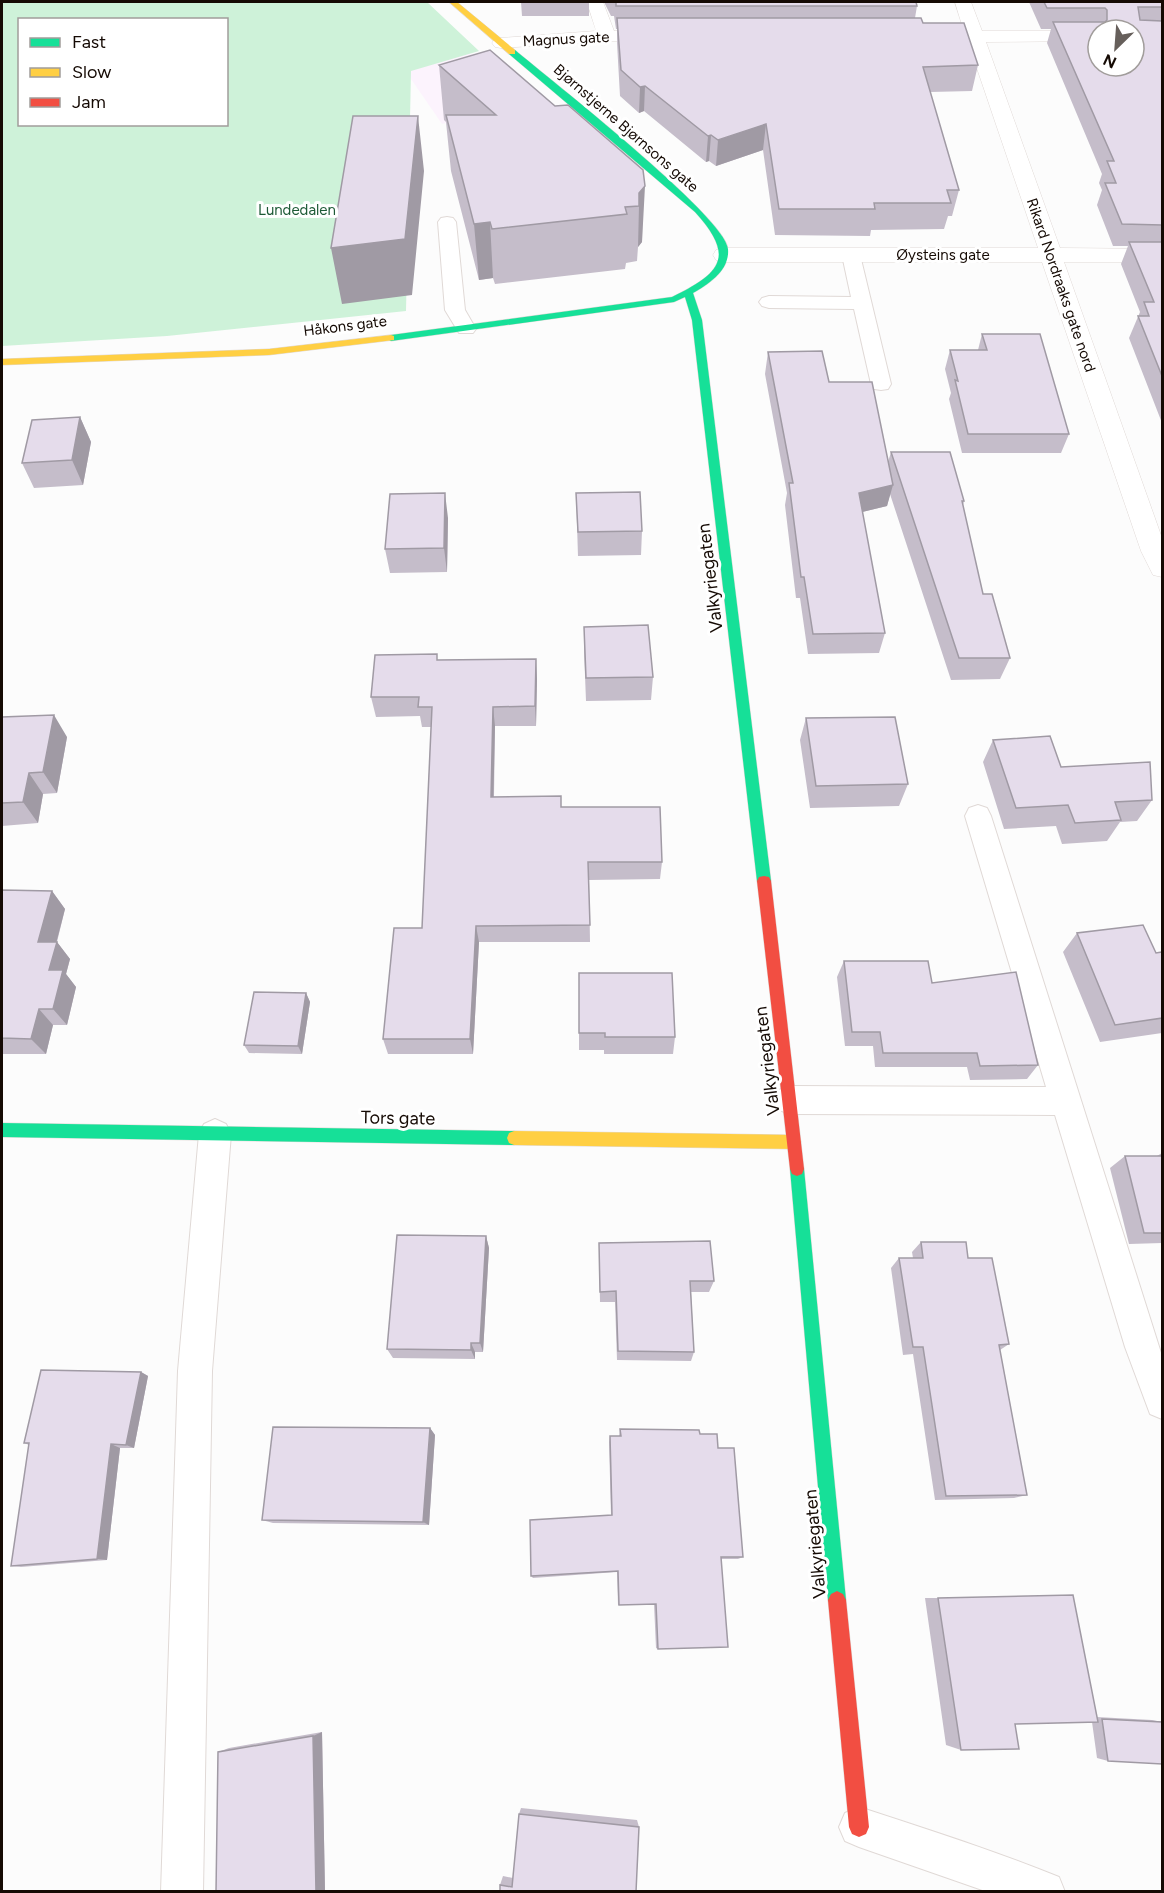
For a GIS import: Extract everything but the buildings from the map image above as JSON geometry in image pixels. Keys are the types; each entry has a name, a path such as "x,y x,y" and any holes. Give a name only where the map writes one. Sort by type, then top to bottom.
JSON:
{"street":[{"name":"Bjørnstjerne Bjørnsons gate","path":"453,2 676,191 717,234 723,243 724,255"},
{"path":"595,2 607,36"},
{"name":"Rikard Nordraaks gate nord","path":"963,2 1154,551 1162,568"},
{"name":"Magnus gate","path":"501,43 607,36 679,36"},
{"path":"941,37 1086,36"},
{"path":"688,293 717,269 724,255"},
{"name":"Øysteins gate","path":"724,255 1162,255"},
{"name":"Håkons gate","path":"2,362 269,352 466,329 652,303 688,293"},
{"name":"Valkyriegaten","path":"688,293 697,320 795,1142 860,1827"},
{"name":"Tors gate","path":"2,1131 795,1142"}],"lane":[{"path":"447,222 455,310 466,329"},
{"path":"851,255 881,384"},
{"path":"769,302 862,303"},
{"path":"978,816 1142,1347 1162,1402"},
{"path":"790,1100 1066,1101"},
{"path":"182,1892 195,1371 215,1134"},
{"path":"860,1827 962,1861 1044,1892"}],"shaded area":[{"path":"456,41 527,102 442,124 402,66"}],"green space":[{"name":"Lundedalen","path":"2,2 427,2 479,51 411,71 406,311 167,336 2,346"}],"traffic: fast":[{"path":"391,338 674,299 706,281 714,274 723,259 724,250 720,237 698,211 512,52"},
{"path":"688,293 697,320 764,881"},
{"path":"2,1130 514,1138"},
{"path":"797,1169 837,1600"}],"traffic: slow":[{"path":"453,2 512,52"},
{"path":"2,362 269,352 391,338"},
{"path":"514,1138 794,1142"}],"traffic: jam":[{"path":"764,881 797,1169"},
{"path":"837,1600 859,1827"}]}
